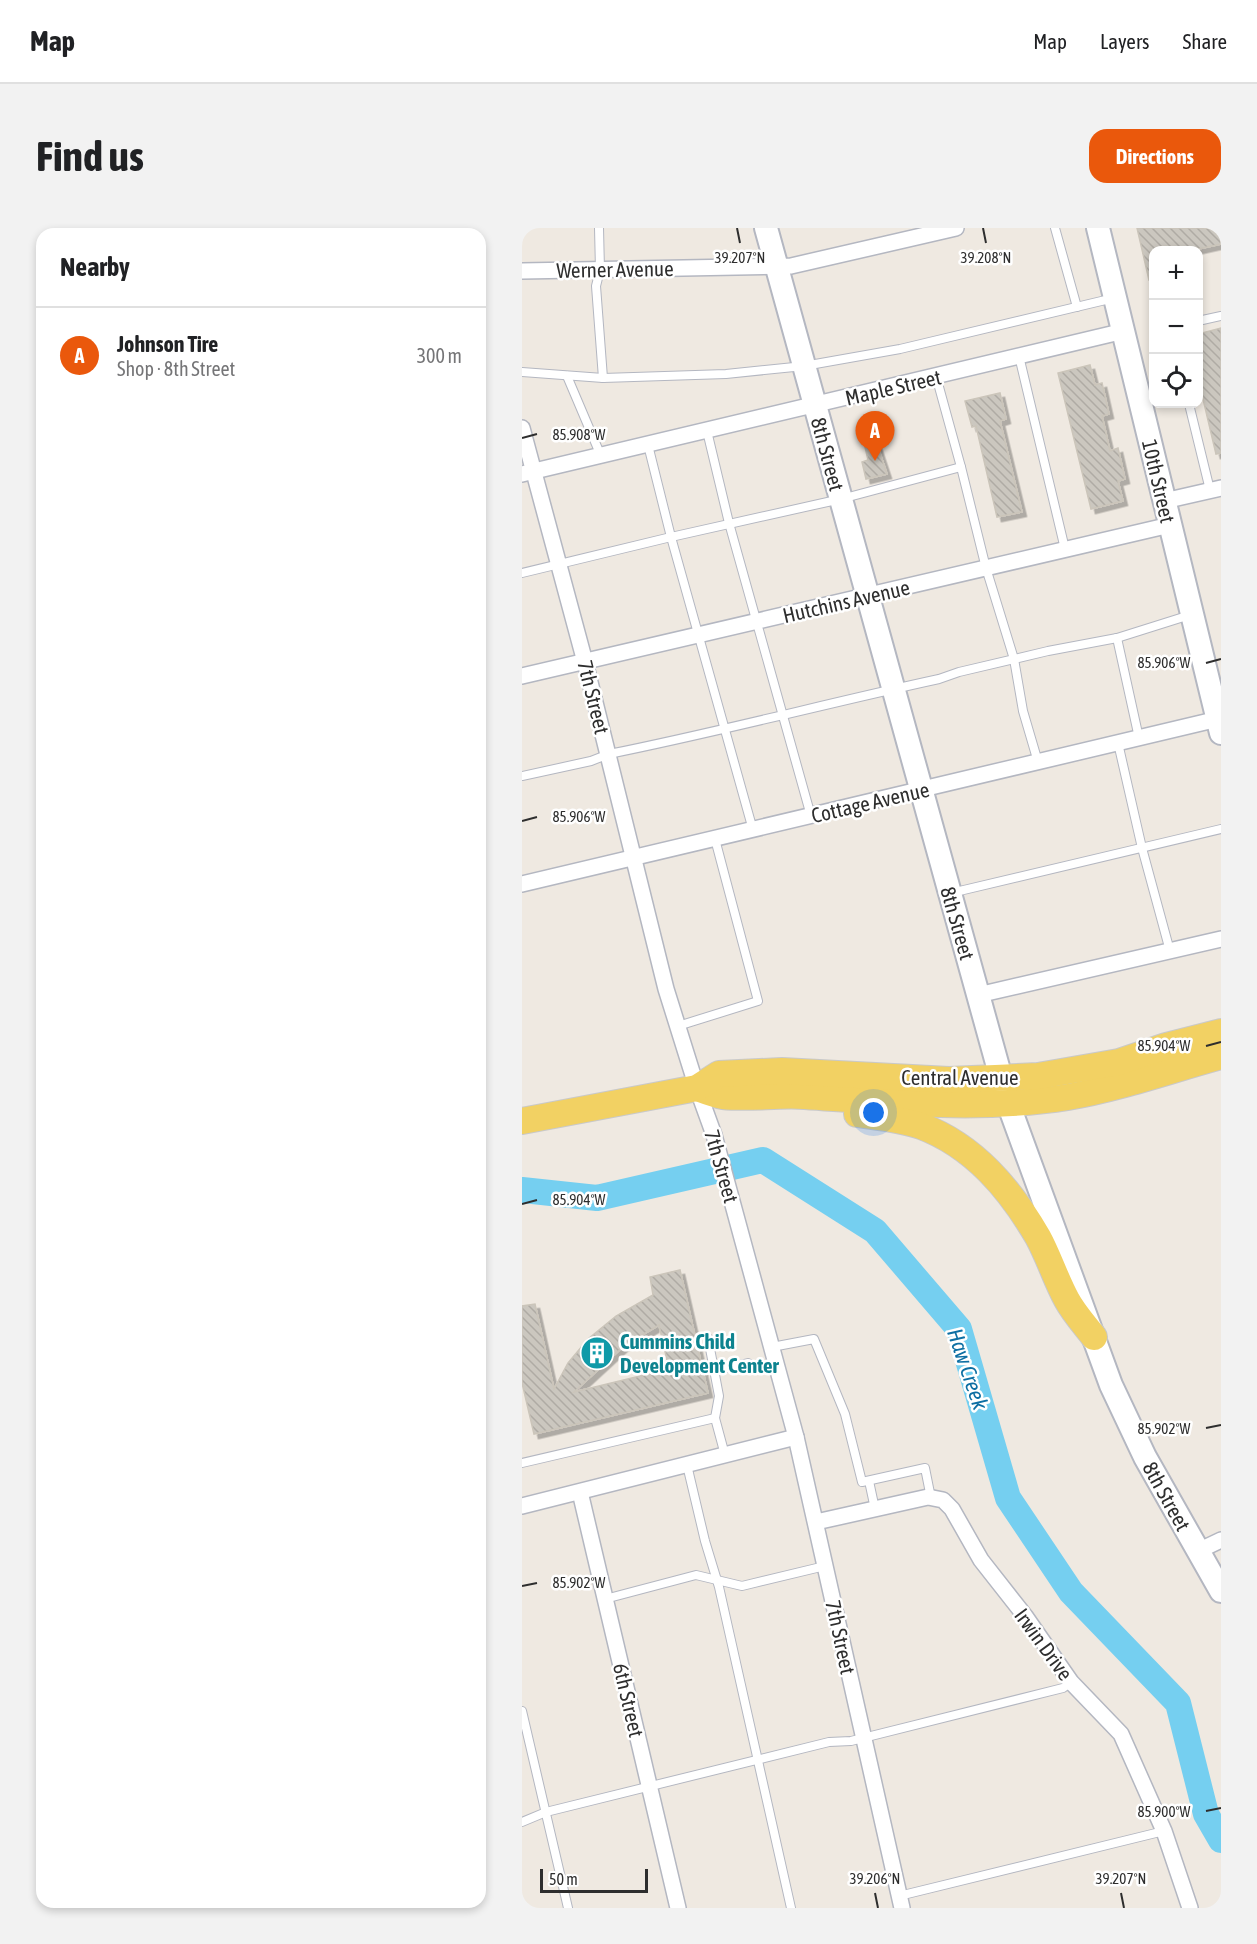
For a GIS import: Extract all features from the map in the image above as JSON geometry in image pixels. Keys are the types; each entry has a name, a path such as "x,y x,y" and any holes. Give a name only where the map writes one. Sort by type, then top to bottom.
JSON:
{"main road":[{"name":"Central Avenue","path":"522,1121 697,1088 719,1074 782,1071 950,1080 1038,1076 1090,1068 1221,1032"},
{"name":"Central Avenue","path":"697,1088 723,1096 787,1095 916,1103 1008,1103 1067,1097 1104,1090 1221,1056"},
{"path":"787,1095 812,1110 881,1117 920,1126 954,1143 988,1167 1014,1198 1039,1239 1067,1301 1094,1337"}],"street":[{"name":"8th Street","path":"766,228 1008,1103 1112,1385 1145,1457 1221,1591"},
{"name":"Werner Avenue","path":"522,271 791,266 956,228"},
{"name":"10th Street","path":"1098,228 1219,726"},
{"name":"Maple Street","path":"528,473 1124,331"},
{"name":"7th Street","path":"522,429 528,473 559,565 585,662 666,989 714,1135 796,1437 900,1905"},
{"path":"1164,501 1216,489"},
{"name":"Hutchins Avenue","path":"522,676 1170,525"},
{"name":"Cottage Avenue","path":"523,880 753,830 1139,738 1219,726"},
{"path":"978,995 1221,939"},
{"path":"522,1506 796,1437"},
{"name":"6th Street","path":"580,1492 678,1908"},
{"path":"816,1522 931,1498"},
{"name":"Irwin Drive","path":"931,1498 943,1500 952,1509 981,1560 1025,1616 1071,1682 1121,1734 1164,1831 1190,1908"},
{"path":"1198,1551 1221,1540"}],"lane":[{"path":"599,228 600,270 596,286 603,378"},
{"path":"1055,228 1077,307"},
{"path":"522,372 603,378 726,374 804,366 900,350 1116,298"},
{"path":"1203,320 1221,316"},
{"path":"1019,356 1065,549"},
{"path":"567,376 601,456"},
{"path":"936,376 986,568 1014,659 1023,711 1038,762"},
{"path":"1190,408 1216,489"},
{"path":"707,431 729,523 758,621 810,816"},
{"path":"648,445 671,537 753,830"},
{"path":"522,573 729,523 841,499 961,467"},
{"path":"522,776 591,761 609,754 726,730 783,714 1014,659 1086,643 1117,639 1192,614"},
{"path":"1117,639 1139,738"},
{"path":"1118,743 1142,848 1170,951"},
{"path":"950,894 1221,829"},
{"path":"678,1026 758,1001 715,838"},
{"path":"708,1338 719,1396 715,1418 726,1455"},
{"path":"772,1347 814,1339 844,1414 862,1482 925,1468 931,1498"},
{"path":"715,1371 748,1363"},
{"path":"522,1463 715,1418"},
{"path":"687,1465 717,1580 791,1908"},
{"path":"869,1481 874,1509"},
{"path":"605,1599 696,1575 742,1586 825,1566"},
{"path":"522,1822 546,1812 829,1742 850,1741 1063,1688 1071,1682"},
{"path":"522,1711 568,1908"},
{"path":"900,1905 1164,1831"}],"building":[{"path":"1137,228 1221,228 1221,244 1203,248 1203,246 1149,246 1149,280"},
{"path":"1221,328 1221,453 1216,454 1203,399 1203,333"},
{"path":"1090,365 1095,385 1102,383 1109,414 1102,416 1110,451 1118,448 1125,479 1118,481 1123,501 1091,509 1058,373"},
{"path":"1000,393 1006,419 1000,421 1022,512 997,517 976,426 972,427 965,401"},
{"path":"877,444 887,474 866,479 862,462 868,460 865,447"},
{"name":"Cummins Child Development Center","path":"680,1270 708,1393 534,1434 522,1383 522,1306 535,1304 554,1389 568,1363 588,1339 616,1316 653,1295 650,1277","holes":["659,1325 669,1369 574,1392 625,1345"]}],"waterway":[{"name":"Haw Creek","path":"522,1190 597,1198 763,1160 875,1231 959,1329 1008,1498 1071,1592 1178,1703 1206,1814 1221,1840"}],"place":[{"name":"Johnson Tire","path":"875,461"},
{"name":"Cummins Child Development Center","path":"597,1353"}]}
